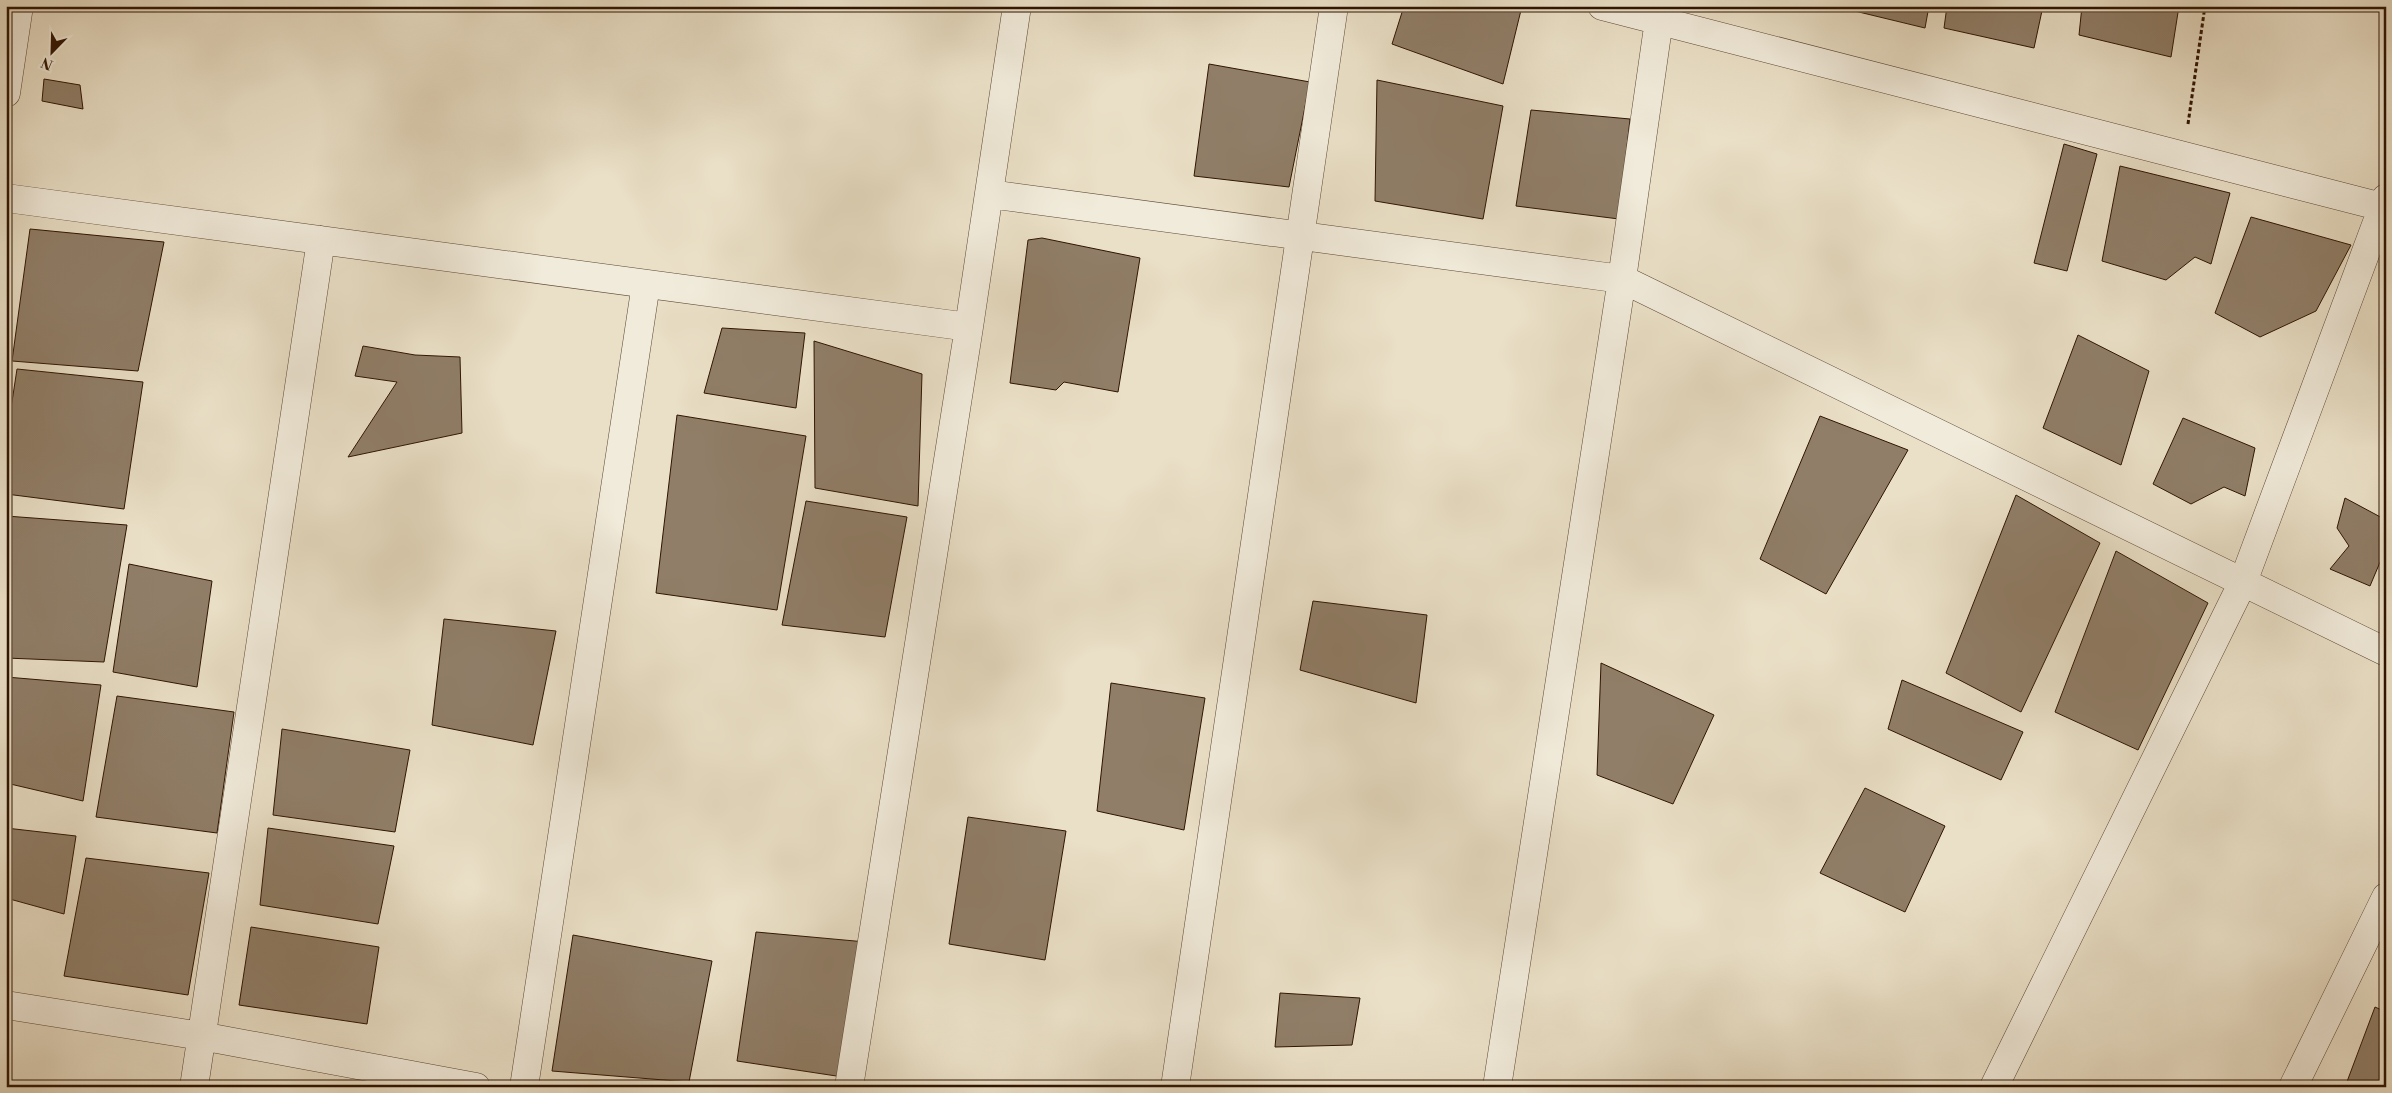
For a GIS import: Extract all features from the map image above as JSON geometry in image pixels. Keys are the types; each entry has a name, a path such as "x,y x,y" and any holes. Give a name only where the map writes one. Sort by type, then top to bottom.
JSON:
{"street":[{"path":"6,93 19,6"},
{"path":"849,1087 969,327 1017,6"},
{"path":"1175,1087 1334,6"},
{"path":"1602,6 1659,14 2184,156 2385,204 2243,582 1994,1087"},
{"path":"1497,1087 1622,279 1659,14"},
{"path":"989,194 1622,279 2386,652"},
{"path":"6,198 969,327"},
{"path":"194,1087 321,240"},
{"path":"524,1087 646,284"},
{"path":"2294,1087 2386,897"},
{"path":"6,1005 202,1036 476,1087"}],"path":[{"path":"2184,156 2205,6"}],"building":[{"path":"1404,6 1522,6 1503,84 1392,44"},
{"path":"1834,6 1929,6 1925,28"},
{"path":"1947,6 2043,6 2034,48 1944,28"},
{"path":"2082,6 2179,6 2171,57 2079,35"},
{"path":"1209,64 1310,82 1289,187 1194,176"},
{"path":"44,79 80,85 83,109 42,101"},
{"path":"1377,80 1503,106 1483,219 1375,201"},
{"path":"1531,110 1630,119 1619,219 1516,206"},
{"path":"2064,144 2097,154 2067,271 2034,263"},
{"path":"2120,166 2230,193 2211,264 2195,257 2166,280 2102,261"},
{"path":"2251,217 2351,245 2316,311 2260,337 2215,313"},
{"path":"30,229 164,242 138,371 12,361"},
{"path":"1042,238 1140,258 1118,392 1064,382 1056,390 1010,383 1028,240"},
{"path":"722,328 805,333 796,408 704,393"},
{"path":"2078,335 2149,371 2121,465 2043,428"},
{"path":"814,341 922,374 918,506 815,488"},
{"path":"363,346 415,355 460,357 462,433 348,457 397,382 355,376"},
{"path":"17,369 143,382 124,509 6,494 6,441"},
{"path":"677,415 806,436 777,610 656,593"},
{"path":"1820,416 1908,450 1826,594 1760,559"},
{"path":"2183,418 2255,448 2245,496 2224,487 2191,504 2153,484"},
{"path":"2016,495 2100,543 2021,712 1946,673"},
{"path":"2345,498 2386,520 2386,548 2370,586 2330,569 2349,546 2337,528"},
{"path":"806,501 907,517 885,637 782,625"},
{"path":"6,516 127,525 104,662 6,658"},
{"path":"2116,551 2208,603 2138,750 2055,712"},
{"path":"129,564 212,581 197,687 113,672"},
{"path":"1313,601 1427,615 1416,703 1300,670"},
{"path":"444,619 556,631 533,745 432,725"},
{"path":"1601,663 1714,715 1673,804 1597,775"},
{"path":"6,677 101,685 83,801 6,783"},
{"path":"1902,680 2023,732 2001,780 1888,729"},
{"path":"1111,683 1205,698 1184,830 1097,811"},
{"path":"117,696 234,712 217,833 96,817"},
{"path":"282,729 410,750 395,832 273,815"},
{"path":"1865,788 1945,826 1905,912 1820,873"},
{"path":"968,817 1066,831 1045,960 949,944"},
{"path":"6,828 76,836 64,914 6,898"},
{"path":"268,828 394,846 378,924 260,905"},
{"path":"86,858 209,873 188,995 64,976"},
{"path":"251,927 379,947 367,1024 239,1005"},
{"path":"756,932 866,942 843,1077 737,1061"},
{"path":"573,935 712,961 689,1082 552,1071"},
{"path":"1280,993 1360,998 1352,1045 1275,1047"},
{"path":"2375,1007 2386,1012 2386,1087 2345,1087"}]}
